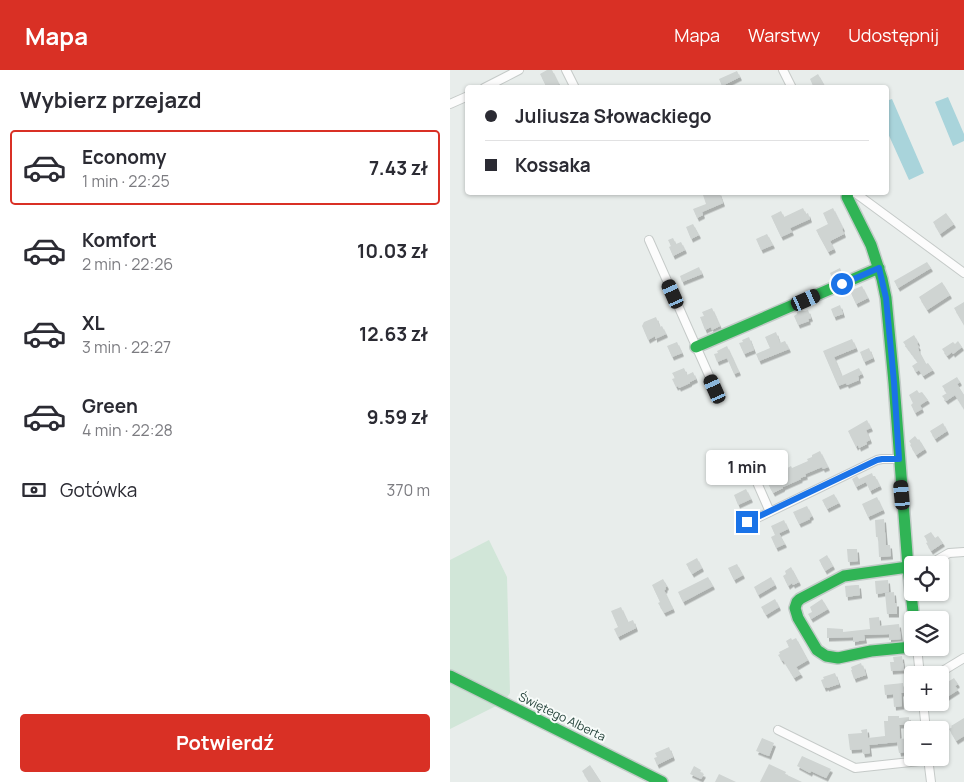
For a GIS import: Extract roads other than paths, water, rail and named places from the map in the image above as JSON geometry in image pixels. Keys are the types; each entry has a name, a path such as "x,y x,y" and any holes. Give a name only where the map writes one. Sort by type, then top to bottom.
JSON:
{"street":[{"path":"490,85 519,70"},
{"path":"566,70 573,85"},
{"path":"783,70 790,85"},
{"path":"450,104 465,97"},
{"path":"847,195 871,245 886,298 908,556"},
{"path":"858,195 964,273"},
{"path":"649,240 715,389"},
{"path":"696,347 879,268"},
{"path":"747,522 877,460 899,459"},
{"path":"748,462 770,512"},
{"path":"944,556 949,553 964,552"},
{"path":"904,572 844,576 798,600 795,610 818,650 826,656 838,658 871,651 904,648"},
{"path":"949,667 964,658"},
{"name":"Świętego Alberta","path":"450,676 662,782"},
{"path":"778,730 854,768 904,762"},
{"path":"929,766 931,782"}],"water":[{"path":"948,97 964,134 964,141 953,146 935,102"},
{"path":"892,99 924,173 909,180 889,136 889,100"}]}
